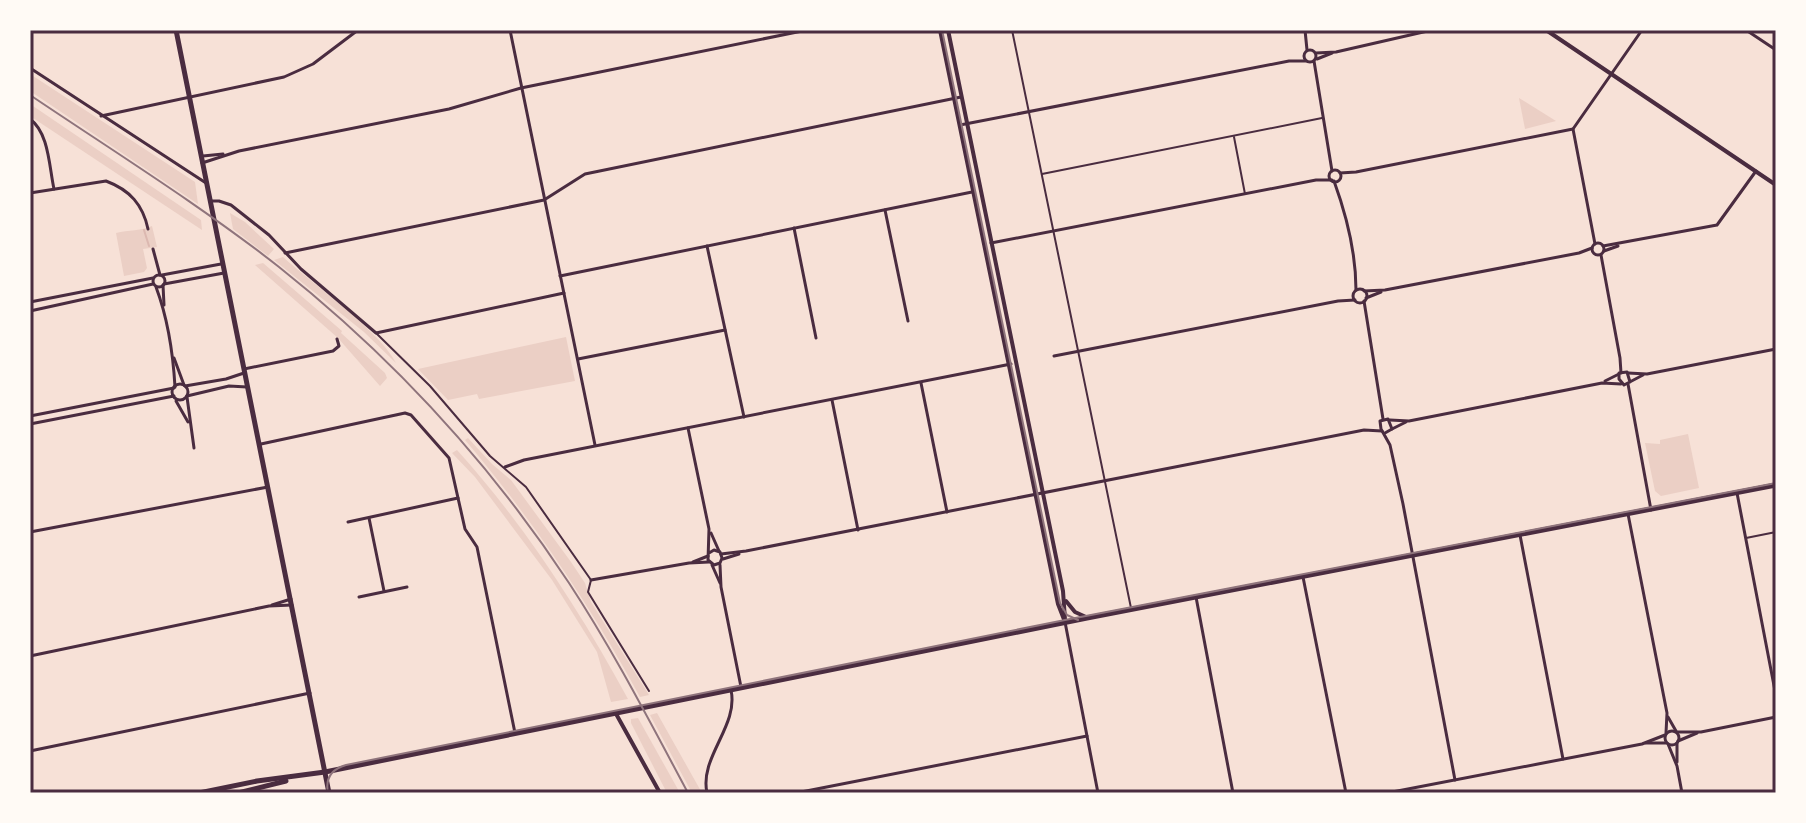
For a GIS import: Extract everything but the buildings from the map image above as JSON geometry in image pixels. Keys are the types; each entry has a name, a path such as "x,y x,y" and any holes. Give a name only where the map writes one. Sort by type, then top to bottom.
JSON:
{"main road":[{"path":"176,30 329,793"},
{"path":"199,793 325,772 1054,624 1065,619 1091,617 1776,485"},
{"path":"238,793 302,776"}],"street":[{"path":"101,116 296,73 358,30"},
{"path":"510,30 596,447"},
{"path":"201,160 449,109 521,88 807,30"},
{"path":"940,30 1059,606 1060,616 1054,624"},
{"path":"948,30 1063,591 1065,619 1098,793"},
{"path":"960,125 1289,61 1312,61 1336,52 1432,30"},
{"path":"1546,30 1776,185"},
{"path":"985,245 1573,129 1642,30"},
{"path":"1746,30 1776,50"},
{"path":"1306,32 1361,290 1359,299 1413,556 1455,780"},
{"path":"1289,61 1310,52 1336,52"},
{"path":"1310,52 1312,61"},
{"path":"30,68 206,183"},
{"path":"285,253 544,200 585,174 961,97"},
{"path":"30,119 42,133 54,189"},
{"path":"1573,129 1651,510"},
{"path":"1054,356 1359,299 1385,290 1717,225 1756,171"},
{"path":"1333,181 1337,174"},
{"path":"1333,181 1337,174"},
{"path":"30,193 101,180 112,183 141,206 148,229"},
{"path":"1316,180 1333,181"},
{"path":"1333,181 1340,197"},
{"path":"560,276 981,191"},
{"path":"210,201 231,205 269,235 285,253 376,333 564,293"},
{"path":"885,210 908,321"},
{"path":"794,228 816,338"},
{"path":"707,246 744,417"},
{"path":"153,249 173,355 175,397 190,425"},
{"path":"30,311 222,263"},
{"path":"30,302 157,279 164,284 224,273"},
{"path":"157,279 164,284"},
{"path":"164,284 164,308"},
{"path":"1361,290 1385,290"},
{"path":"1359,299 1361,290"},
{"path":"578,359 725,330"},
{"path":"30,416 226,379 244,371 333,351 339,346 337,339"},
{"path":"1602,383 1623,373 1647,374 1776,349"},
{"path":"173,355 185,386 194,448"},
{"path":"505,467 524,460 1016,363"},
{"path":"1623,373 1626,384"},
{"path":"689,563 709,554 746,551 858,530 1364,430 1387,431 1409,421 1602,383 1626,384 1647,374"},
{"path":"921,383 947,512"},
{"path":"30,424 175,397 180,400 229,386 247,387"},
{"path":"832,400 858,530"},
{"path":"93,405 95,412"},
{"path":"51,413 52,420"},
{"path":"259,444 407,413 446,453 465,529 477,547 515,733"},
{"path":"1385,420 1387,431"},
{"path":"1364,430 1385,420 1409,421"},
{"path":"688,428 709,529 710,563 721,587"},
{"path":"30,532 268,487"},
{"path":"1737,493 1776,696"},
{"path":"348,522 458,498"},
{"path":"1628,514 1667,713 1676,732 1682,793"},
{"path":"369,518 384,591"},
{"path":"709,529 720,552 721,587 741,687"},
{"path":"1520,535 1563,759"},
{"path":"591,580 689,563 721,561 746,551"},
{"path":"1303,577 1346,793"},
{"path":"359,597 407,587"},
{"path":"1063,591 1071,609 1091,617"},
{"path":"1196,597 1233,793"},
{"path":"30,656 291,602"},
{"path":"1059,606 1065,619"},
{"path":"707,793 705,782 709,764 733,705 730,689"},
{"path":"30,751 310,693"},
{"path":"615,712 660,793"},
{"path":"1667,713 1665,734 1677,766"},
{"path":"1642,744 1665,734 1701,732 1776,717"},
{"path":"1387,793 1642,744 1668,744 1701,732"},
{"path":"796,793 1087,736"}],"lane":[{"path":"1012,30 1131,609"},
{"path":"1041,174 1323,118"},
{"path":"1234,136 1245,195"},
{"path":"376,333 430,386 490,456 526,487 591,580 588,592 649,691"},
{"path":"1745,538 1776,532"}],"shaded area":[{"path":"30,74 195,182 198,204 30,91"},
{"path":"1519,98 1556,121 1525,129"},
{"path":"30,104 201,220 202,230 30,116"},
{"path":"230,213 245,222 274,249 268,256 233,229"},
{"path":"152,226 157,247 143,249 147,268 144,272 124,276 116,233"},
{"path":"283,257 376,337 396,363 364,332 274,260"},
{"path":"263,263 385,373 387,378 380,386 338,338 255,265"},
{"path":"566,337 575,381 479,399 477,394 448,400 418,369"},
{"path":"1688,434 1699,488 1661,496 1655,491 1645,443 1660,444 1660,440"},
{"path":"468,438 511,480 571,562 585,583 591,602 649,695 640,697 559,564 465,440"},
{"path":"457,450 482,478 550,569 628,699 611,702 597,652 552,580 475,477 452,453"},
{"path":"657,713 702,793 692,793 650,715"},
{"path":"638,718 680,793 667,793 631,723 631,719"}],"waterway":[{"path":"144,230 149,246"}],"tram line":[{"path":"942,30 1060,603 1067,615 1078,620"},
{"path":"328,793 331,775 346,765 1065,620 1776,483"}],"railway":[{"path":"30,95 187,200 279,267 360,337 436,413 506,496 569,583 616,660 688,793"}]}
